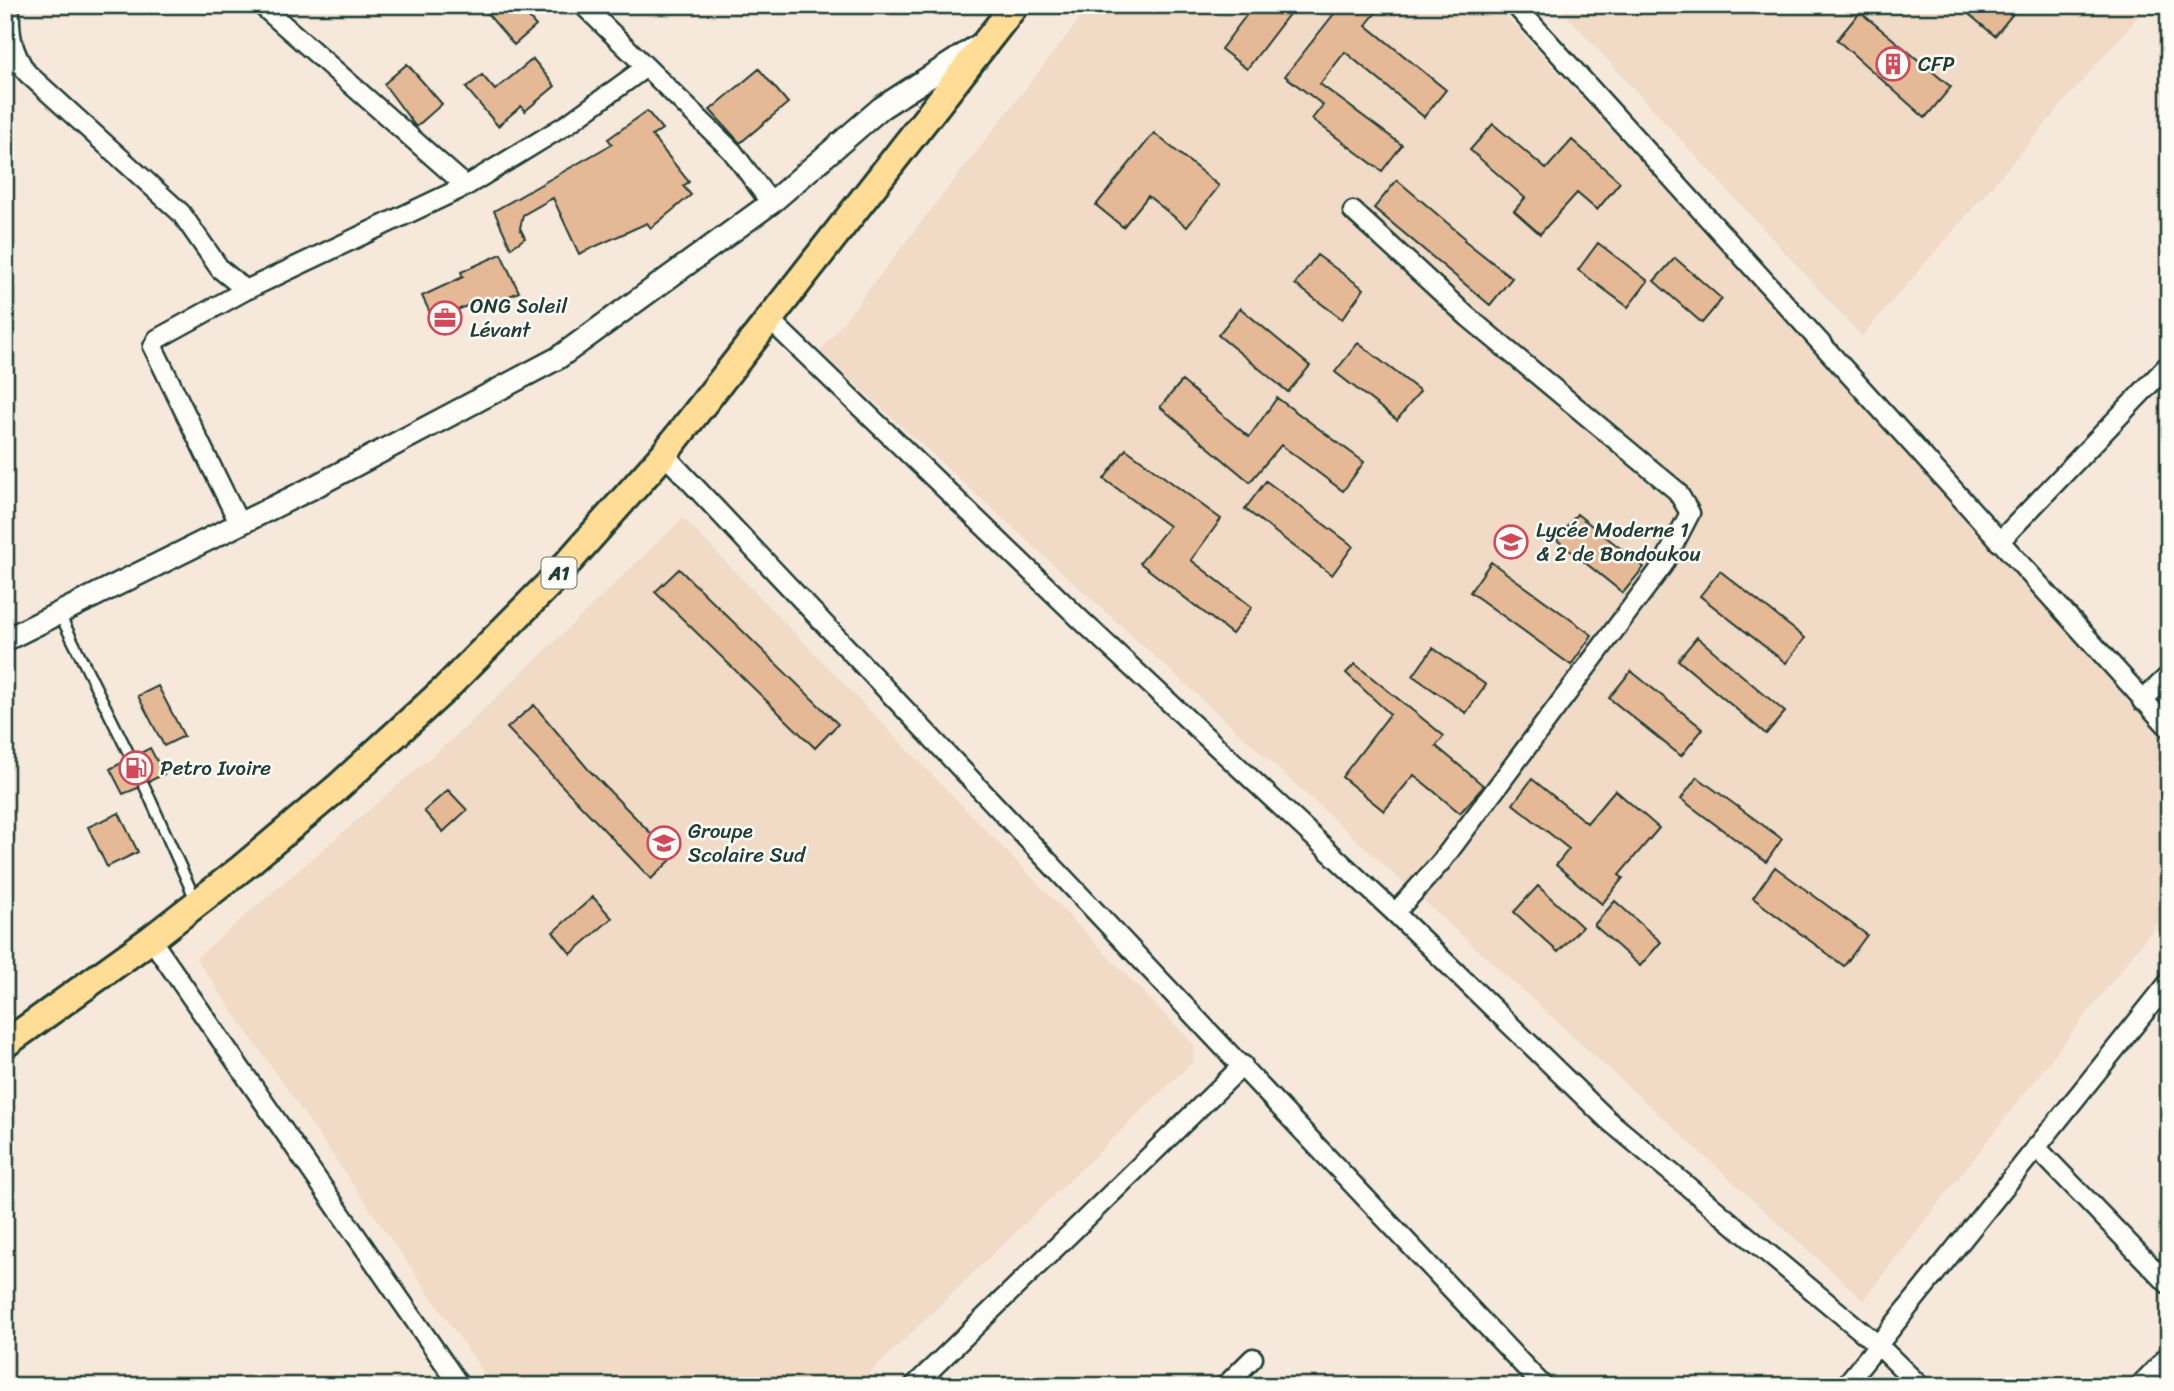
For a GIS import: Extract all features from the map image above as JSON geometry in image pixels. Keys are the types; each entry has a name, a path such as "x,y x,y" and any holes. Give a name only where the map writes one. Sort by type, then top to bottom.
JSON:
{"main road":[{"name":"A1","path":"5,1044 151,939 337,788 444,689 549,584 664,454 1015,5"}],"street":[{"path":"10,5 9,31 14,53 27,73 181,213 220,270 246,290"},
{"path":"261,5 466,186"},
{"path":"583,5 732,151 771,203"},
{"path":"1515,5 2169,728"},
{"path":"5,640 428,429 558,358 771,203 881,108 989,38"},
{"path":"239,523 153,347 157,339 246,290 466,186 569,123 646,67"},
{"path":"1353,211 1468,317 1677,491 1690,513 1663,565 1441,862 1395,913"},
{"path":"770,320 1081,620 1395,913 1608,1120 1878,1345 1920,1386"},
{"path":"1999,542 2169,364"},
{"path":"664,454 1243,1065 1542,1386"},
{"path":"2142,701 2169,675"},
{"path":"151,939 460,1386"},
{"path":"1845,1386 2168,985"},
{"path":"914,1386 1243,1065"},
{"path":"2036,1147 2169,1285"},
{"path":"2139,1386 2169,1355"},
{"path":"1225,1386 1253,1358"}],"lane":[{"path":"59,613 131,758"},
{"path":"144,785 197,902"}],"shaded area":[{"name":"Lycée Moderne 1 & 2 de Bondoukou","path":"1091,5 1496,5 2169,733 2169,908 1863,1300 820,352"},
{"path":"1557,5 2148,5 1862,336"},
{"name":"Groupe Scolaire Sud","path":"683,518 1194,1045 1193,1061 856,1386 493,1386 196,958 465,728"}],"building":[{"path":"480,5 518,5 536,26 514,45"},
{"path":"1254,5 1296,5 1247,69 1221,49"},
{"path":"1341,5 1382,5 1366,25 1446,90 1424,117 1345,52 1320,84 1402,145 1382,171 1312,119 1323,105 1285,76"},
{"path":"1958,5 2020,5 1995,36"},
{"name":"CFP","path":"1860,12 1951,87 1925,118 1837,40"},
{"path":"533,59 555,86 525,111 521,106 498,126 466,88 482,75 495,90"},
{"path":"407,64 442,104 416,127 384,84"},
{"path":"759,69 788,103 740,143 710,110"},
{"path":"647,111 662,129 652,136 689,182 683,186 691,195 651,228 647,223 579,254 553,198 523,215 520,228 525,238 511,248 494,211 612,144 608,139"},
{"path":"1493,124 1546,169 1572,140 1620,182 1597,210 1577,193 1540,234 1514,211 1525,198 1470,150"},
{"path":"1154,133 1219,186 1187,227 1148,196 1123,227 1096,205"},
{"path":"1397,180 1465,238 1464,240 1512,278 1490,305 1374,208"},
{"path":"1598,243 1648,281 1628,307 1578,270"},
{"path":"501,254 519,292 491,304 489,301 477,307 475,302 434,321 422,296 463,277 461,272"},
{"path":"1317,255 1364,289 1342,319 1295,284"},
{"path":"1675,258 1722,299 1702,323 1654,281"},
{"path":"1240,308 1310,366 1288,392 1218,335"},
{"path":"1358,343 1420,391 1397,420 1335,372"},
{"path":"1182,381 1249,437 1277,398 1364,462 1343,491 1281,445 1250,482 1160,407"},
{"path":"1126,449 1221,519 1191,560 1252,607 1232,634 1140,563 1169,526 1104,479"},
{"path":"1266,481 1353,546 1332,575 1245,509"},
{"path":"1577,514 1644,567 1623,593 1557,540"},
{"path":"1491,562 1592,635 1571,665 1470,592"},
{"path":"679,569 838,724 815,748 655,592"},
{"path":"1720,571 1805,638 1786,663 1700,596"},
{"path":"1697,637 1785,712 1766,734 1678,660"},
{"path":"1433,648 1486,685 1466,713 1413,676"},
{"path":"1355,664 1444,736 1436,746 1484,786 1460,813 1414,775 1384,811 1342,777 1390,714 1346,673"},
{"path":"1631,671 1703,729 1681,756 1609,698"},
{"path":"158,686 184,736 164,746 138,696"},
{"path":"534,705 588,769 674,857 651,879 507,728"},
{"path":"150,748 164,774 150,781 141,779 138,788 123,794 110,769 125,761 135,764 137,755"},
{"path":"1697,777 1782,839 1766,862 1681,799"},
{"path":"1532,779 1587,823 1615,790 1659,828 1619,875 1623,878 1602,904 1556,865 1569,849 1513,804"},
{"path":"448,790 467,810 443,832 424,811"},
{"path":"119,813 138,852 107,867 88,827"},
{"path":"1775,867 1867,935 1844,966 1753,898"},
{"path":"1538,886 1582,927 1558,952 1514,912"},
{"path":"593,897 612,918 571,954 553,932"},
{"path":"1615,901 1661,942 1640,966 1594,925"}],"place":[{"name":"CFP","path":"1893,64"},
{"name":"ONG Soleil Lévant","path":"445,318"},
{"name":"Lycée Moderne 1 & 2 de Bondoukou","path":"1511,542"},
{"name":"Petro Ivoire","path":"136,768"},
{"name":"Groupe Scolaire Sud","path":"664,843"}]}
